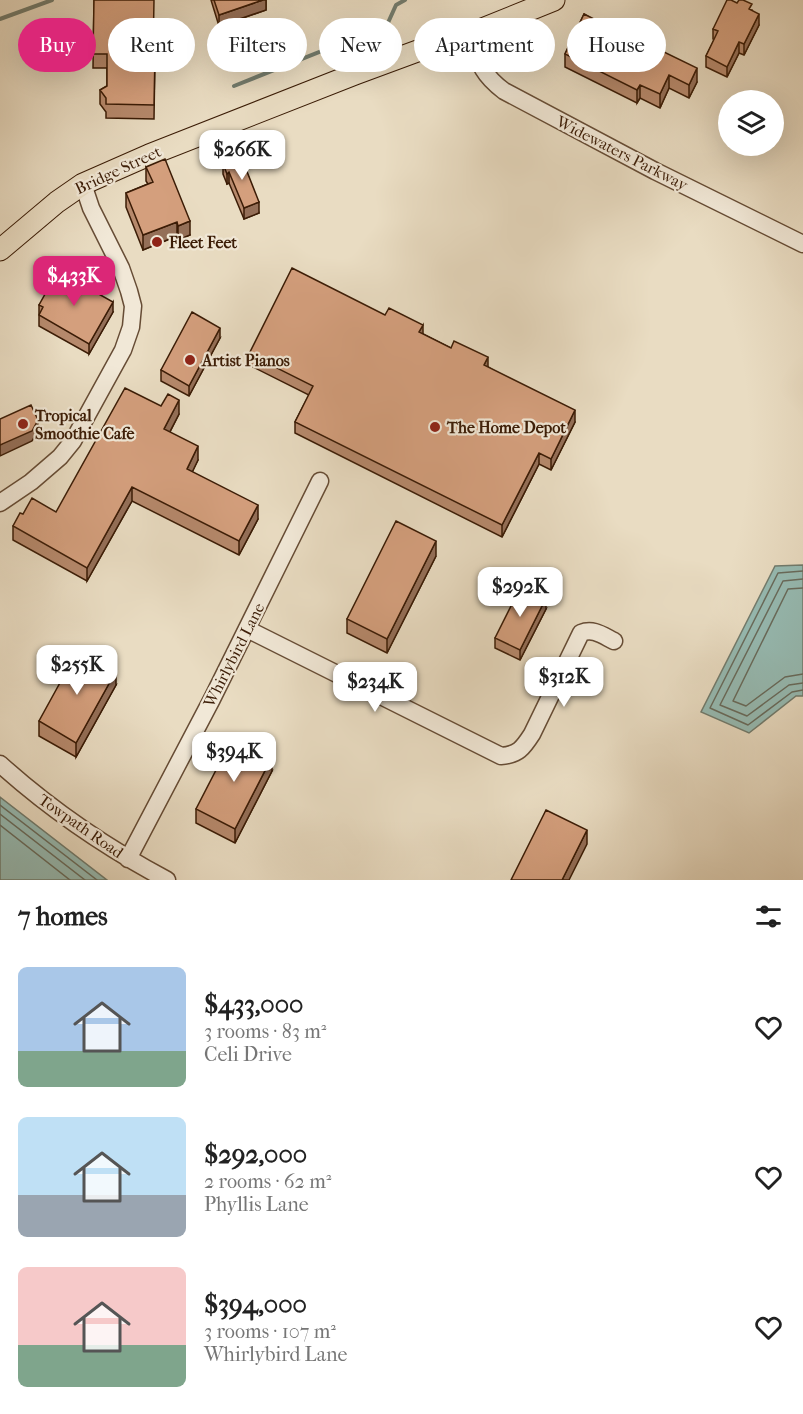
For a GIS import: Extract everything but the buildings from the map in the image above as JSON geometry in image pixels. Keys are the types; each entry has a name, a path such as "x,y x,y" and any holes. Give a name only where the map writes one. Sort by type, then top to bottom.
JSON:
{"main road":[{"name":"Bridge Street","path":"510,18 554,0"},
{"name":"Bridge Street","path":"0,250 82,184 166,148 414,52"}],"street":[{"name":"Widewaters Parkway","path":"484,72 504,91 654,171 803,244"},
{"path":"0,503 31,482 60,457 73,441 123,351 131,327 133,306 129,291 121,268 91,208 82,184"},
{"name":"Whirlybird Lane","path":"128,859 320,482"},
{"path":"247,629 501,756 512,756 523,748 581,633 593,630 614,641"},
{"name":"Towpath Road","path":"0,764 29,790 128,859 167,880"}],"water":[{"path":"803,565 803,696 796,696 749,733 701,712 775,566"},
{"path":"0,797 107,880 0,880"}],"waterway":[{"path":"0,19 52,0"},
{"path":"234,86 387,25 396,5 405,0"}],"place":[{"name":"Fleet Feet","path":"157,242"},
{"name":"Artist Pianos","path":"190,360"},
{"name":"Tropical Smoothie Cafe","path":"23,424"},
{"name":"The Home Depot","path":"435,427"}]}
